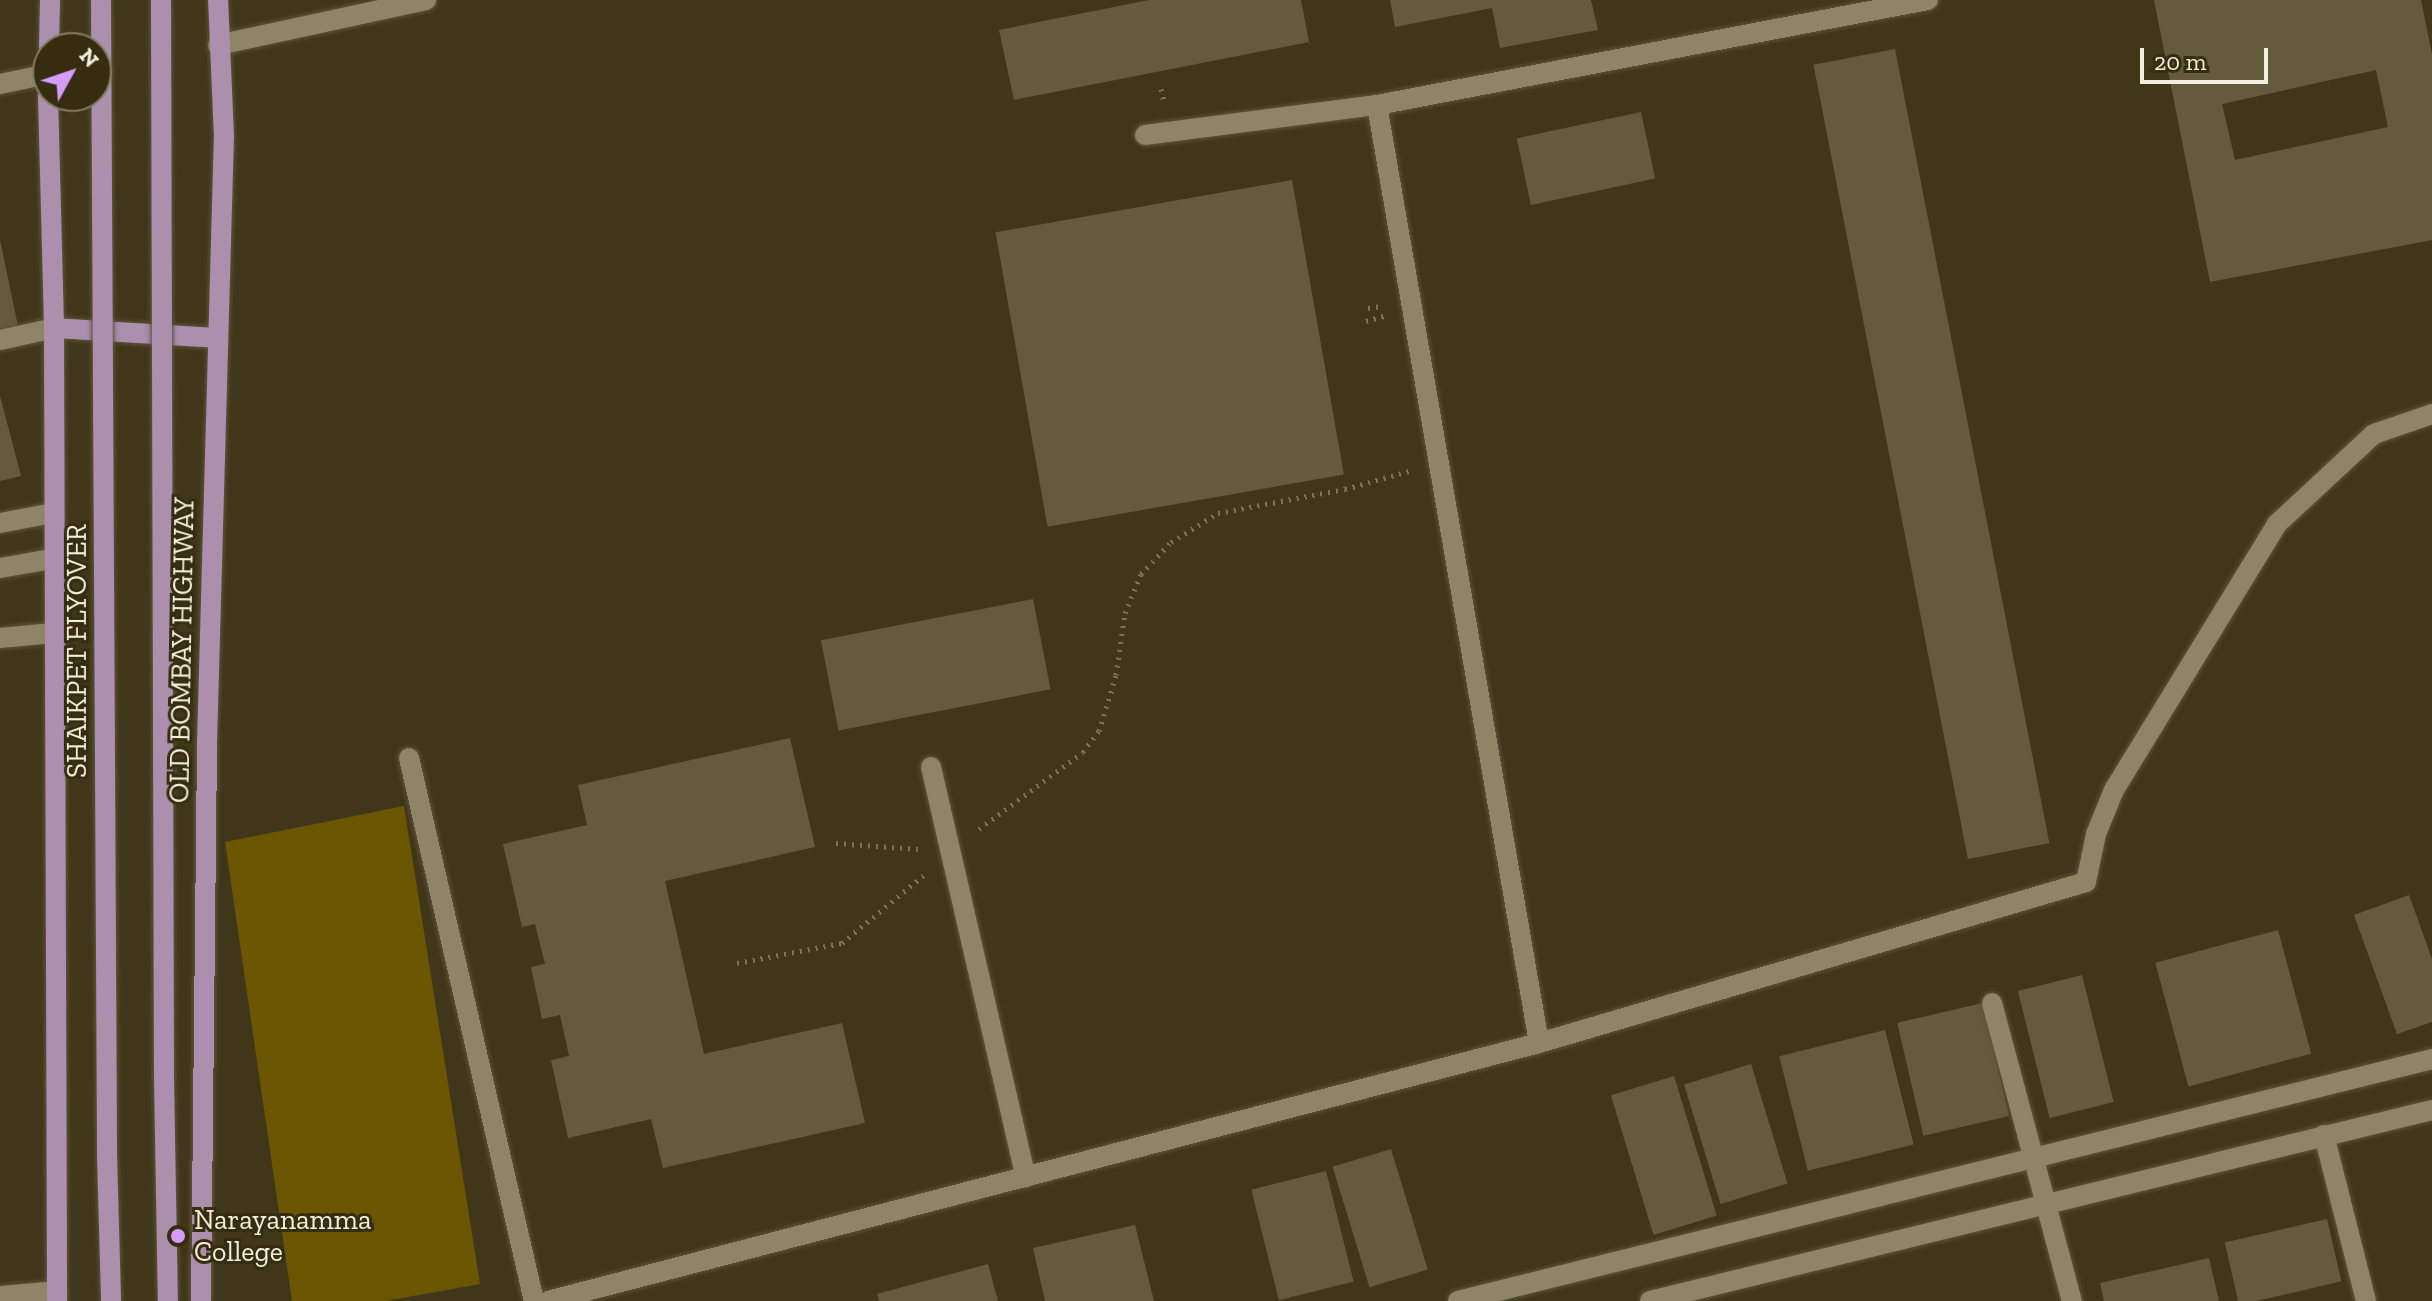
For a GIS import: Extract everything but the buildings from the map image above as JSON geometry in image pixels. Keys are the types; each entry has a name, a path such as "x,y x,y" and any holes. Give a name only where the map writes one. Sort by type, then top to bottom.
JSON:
{"main road":[{"path":"49,32 50,0"},
{"name":"SHAIKPET FLYOVER","path":"101,0 107,1155 111,1301"},
{"path":"161,0 164,1078 168,1301"},
{"name":"OLD BOMBAY HIGHWAY","path":"201,1301 207,743 224,136 218,0"},
{"path":"48,112 54,328 52,559 57,1296"},
{"path":"54,328 218,338"}],"street":[{"path":"218,45 426,0"},
{"path":"1145,135 1377,105 1928,0"},
{"path":"0,84 32,77"},
{"path":"1377,105 1539,1043"},
{"path":"0,340 54,328"},
{"path":"548,1301 1539,1043 2086,882 2096,834 2114,790 2277,524 2374,434 2432,414"},
{"path":"0,523 53,513"},
{"path":"0,568 52,559"},
{"path":"0,638 53,633"},
{"path":"409,758 534,1301"},
{"path":"931,767 1026,1177"},
{"path":"1992,1003 2072,1301"},
{"path":"1458,1301 2432,1059"},
{"path":"1650,1301 2432,1110"},
{"path":"2324,1135 2366,1301"},
{"path":"0,1296 57,1296"}],"path":[{"path":"1366,321 1385,316 1388,331"},
{"path":"737,963 842,943 951,852 1083,752 1099,731 1116,675 1125,613 1141,574 1171,542 1218,513 1345,489 1418,469"},
{"path":"836,843 951,852"}],"shaded area":[{"path":"404,806 480,1284 386,1301 292,1301 225,842"}],"place":[{"name":"Narayanamma College","path":"178,1236"}]}
